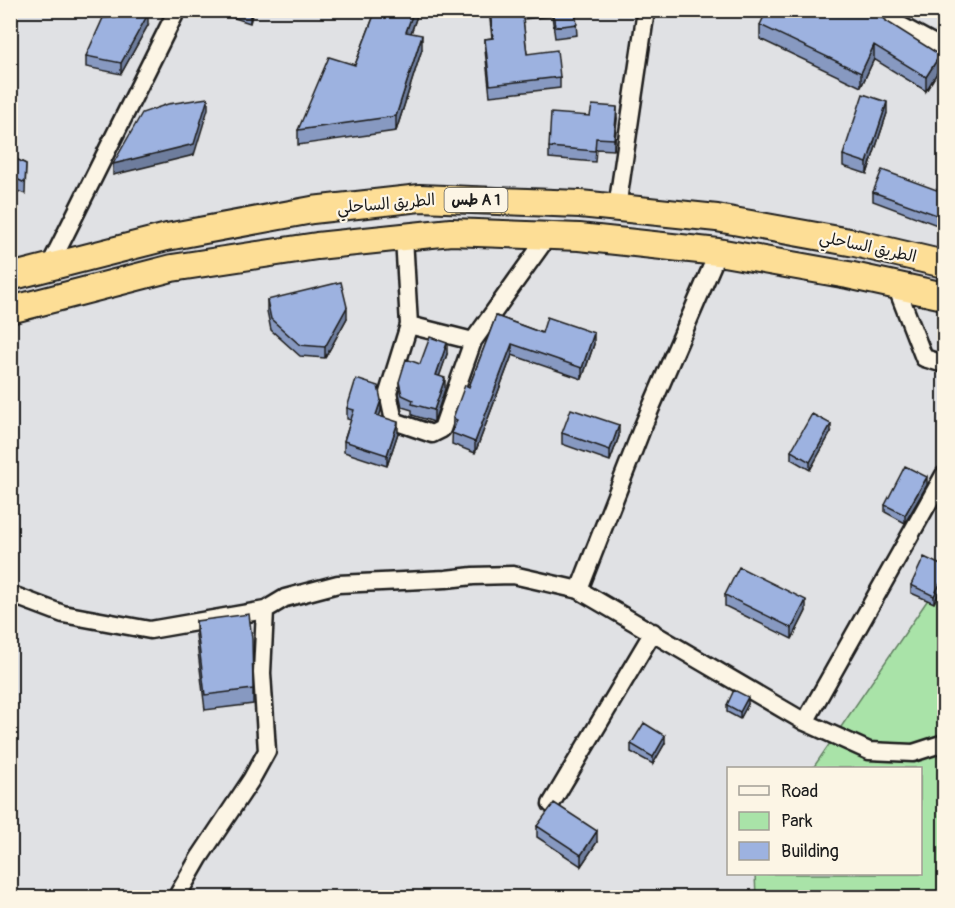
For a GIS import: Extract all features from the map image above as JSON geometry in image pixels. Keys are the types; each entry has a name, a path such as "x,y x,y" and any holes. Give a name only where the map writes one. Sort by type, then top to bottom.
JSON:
{"highway":[{"name":"الطريق الساحلي","path":"10,277 189,233 312,210 420,198 580,204 717,218 855,243 945,264"},
{"name":"الطريق الساحلي","path":"10,310 172,268 317,246 451,232 579,237 718,252 945,296"}],"street":[{"path":"49,267 177,10"},
{"path":"617,208 646,10"},
{"path":"872,10 945,49"},
{"path":"404,237 409,325 388,393 394,421 432,434 442,429 473,341 548,236"},
{"path":"579,590 643,426 718,252"},
{"path":"896,286 924,358 945,364"},
{"path":"409,325 473,341"},
{"path":"805,722 945,475"},
{"path":"10,594 63,614 150,630 265,610 285,598 338,584 513,575 579,590 805,722 869,751 913,753 945,743"},
{"path":"176,897 199,858 252,780 267,752 262,673 265,610"},
{"path":"551,804 653,632"}],"green space":[{"path":"944,576 944,897 756,897 755,875 922,875 922,767 814,767"}],"building":[{"path":"234,10 251,10 250,15"},
{"path":"376,10 414,10 406,32 422,35 396,116 298,130 329,57 355,65"},
{"path":"490,10 522,10 527,54 557,50 560,77 490,85 485,39 493,38"},
{"path":"553,10 575,10 577,24 555,27"},
{"path":"767,10 867,10 940,55 926,77 874,45 861,73 760,25"},
{"path":"148,14 121,63 86,56 103,18"},
{"path":"863,94 887,102 867,163 843,155"},
{"path":"208,98 194,144 113,164 142,113 168,104"},
{"path":"592,105 617,107 614,139 596,138 595,151 549,147 551,113 590,116"},
{"path":"10,156 26,164 25,183 10,176"},
{"path":"882,170 945,193 945,218 873,192"},
{"path":"341,282 347,307 325,347 300,345 271,319 267,300"},
{"path":"496,316 542,333 547,317 594,333 582,368 512,344 475,442 452,433 457,420 453,418 465,385 469,387"},
{"path":"430,337 447,343 436,375 445,378 434,410 412,404 413,400 402,395 399,382 406,359 420,364"},
{"path":"356,379 378,386 381,400 376,415 398,422 387,455 344,441 354,410 347,408"},
{"path":"571,409 619,425 610,450 562,433"},
{"path":"812,414 831,424 810,462 791,451"},
{"path":"905,466 927,477 905,515 885,505"},
{"path":"924,557 945,567 945,573 934,596 911,585"},
{"path":"739,567 806,600 792,628 725,595"},
{"path":"249,614 253,689 205,695 196,621"},
{"path":"734,690 748,697 740,712 727,705"},
{"path":"644,723 665,736 653,757 631,744"},
{"path":"554,803 597,831 581,855 537,826"}]}
